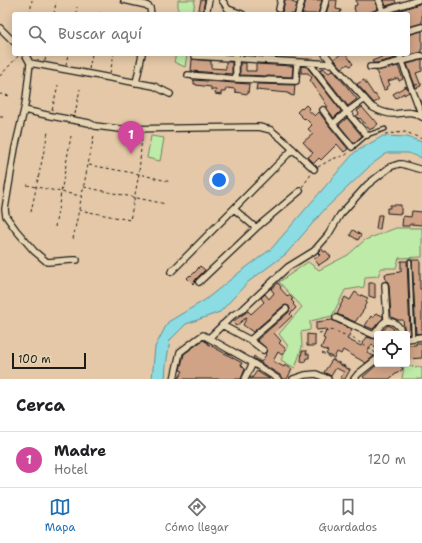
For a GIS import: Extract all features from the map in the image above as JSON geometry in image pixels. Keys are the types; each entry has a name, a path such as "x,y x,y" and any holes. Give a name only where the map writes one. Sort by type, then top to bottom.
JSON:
{"street":[{"path":"124,0 146,5 150,8 151,12"},
{"path":"206,12 209,0"},
{"path":"222,0 228,9 236,12"},
{"path":"279,9 281,0"},
{"path":"299,12 302,0"},
{"path":"323,12 326,0"},
{"path":"379,0 384,12"},
{"path":"387,12 418,0"},
{"path":"410,30 422,27"},
{"path":"0,28 12,40"},
{"path":"26,56 30,63 24,110 2,208 16,230 34,251 47,262 77,260"},
{"path":"136,83 142,56"},
{"path":"195,56 236,56 333,64"},
{"path":"236,56 236,79"},
{"path":"327,56 372,107 380,112 392,114 405,112 416,113 422,117"},
{"path":"400,56 422,117"},
{"path":"370,67 391,65 422,56"},
{"path":"188,75 236,79 296,81 298,62"},
{"path":"309,62 347,112 367,135"},
{"path":"30,63 154,86 170,94"},
{"path":"333,124 365,99"},
{"path":"24,110 89,123 95,126 114,128 259,127 271,130 314,169"},
{"path":"323,110 352,149"},
{"path":"171,272 293,150"},
{"path":"209,338 222,325 242,310 288,266 314,251 328,235 340,215 367,185 390,167 395,165 402,164 422,170"},
{"path":"199,282 256,228 300,191"},
{"path":"234,208 256,228"},
{"path":"385,285 387,320"},
{"path":"250,340 286,309"},
{"path":"336,318 374,335 387,320"},
{"path":"387,320 394,323 400,328 400,331"},
{"path":"222,325 250,340 263,350"},
{"path":"174,379 180,352 203,335 254,362 278,379"},
{"path":"410,338 422,337"},
{"path":"356,376 374,361"},
{"path":"245,379 254,362"},
{"path":"293,379 316,374 328,379"}],"lane":[{"path":"352,149 367,135 385,129"},
{"path":"410,261 410,331"}],"path":[{"path":"30,12 32,0"},
{"path":"54,12 56,2"},
{"path":"76,12 77,7"},
{"path":"0,76 18,56"},
{"path":"44,65 46,56"},
{"path":"66,69 68,56"},
{"path":"88,74 92,56"},
{"path":"109,78 114,56"},
{"path":"51,116 58,85"},
{"path":"74,120 80,90"},
{"path":"0,94 10,96"},
{"path":"0,117 4,118"},
{"path":"79,210 130,220 139,174 142,129"},
{"path":"31,212 48,132"},
{"path":"381,134 406,132 422,139"},
{"path":"73,239 94,134"},
{"path":"55,227 71,136"},
{"path":"300,191 314,169 332,159 346,155 352,149"},
{"path":"88,165 139,174 171,182"},
{"path":"27,185 82,196"},
{"path":"84,187 166,204"},
{"path":"319,334 333,330 354,339 374,352"},
{"path":"322,353 356,376"}],"green space":[{"path":"178,0 195,0 193,12 178,12"},
{"path":"176,56 187,56 185,67 174,62"},
{"path":"151,136 164,138 160,161 147,158"},
{"path":"396,228 422,228 422,257 399,258 396,268 381,268 378,276 365,277 364,287 345,290 332,316 310,321 310,330 301,332 302,347 295,368 281,360 288,346 279,334 302,307 279,282 308,262 319,270 348,255 365,240"},
{"path":"404,367 422,367 422,379 402,379"}],"water":[{"path":"383,136 407,137 422,142 422,158 408,153 387,153 371,165 325,209 286,254 248,282 220,312 186,324 170,340 165,379 152,379 155,347 168,322 205,300 271,249 355,152"}],"building":[{"path":"201,0 205,0 202,12 198,12"},
{"path":"285,0 293,0 292,2 297,4 295,12 282,12"},
{"path":"306,0 322,0 319,12 303,12"},
{"path":"330,0 337,0 336,9 341,10 340,12 327,12"},
{"path":"356,0 375,0 378,9 370,12 355,12 354,6 357,5"},
{"path":"384,0 395,0 396,3 386,6"},
{"path":"422,1 422,23 410,26 410,12 395,12 419,4"},
{"path":"422,31 422,52 410,55 410,34"},
{"path":"338,56 347,56 353,64 350,66 348,64 342,68 334,59"},
{"path":"384,56 396,56 396,58 377,63 373,63 372,61"},
{"path":"192,59 211,61 211,68 226,69 226,62 232,62 232,74 191,71"},
{"path":"422,60 422,71 416,73 421,86 416,88 407,64"},
{"path":"240,63 246,63 246,71 256,71 256,64 293,66 292,77 240,75"},
{"path":"301,66 307,67 341,111 334,118 310,80 312,78 308,73 301,73"},
{"path":"398,66 403,79 399,81 398,78 388,81 390,85 384,90 376,71"},
{"path":"323,68 329,73 333,70 357,99 348,106 320,70"},
{"path":"193,80 249,84 248,94 235,92 235,89 226,88 225,92 221,92 221,95 215,94 216,90 211,90 211,87 196,85 194,84"},
{"path":"364,80 379,100 374,103 357,84"},
{"path":"257,84 295,85 294,96 288,93 256,90"},
{"path":"406,86 409,92 396,98 393,94"},
{"path":"306,105 309,108 308,110 315,116 319,112 348,149 344,152 337,144 321,160 319,158 314,163 308,157 313,153 303,142 313,134 308,129 312,125 297,112"},
{"path":"362,107 378,124 370,130 360,118 359,119 356,116 359,114 357,111"},
{"path":"347,118 362,136 354,143 339,125"},
{"path":"390,205 401,205 401,214 387,213 387,208 390,208"},
{"path":"412,211 422,212 422,225 410,224 409,226 402,226 403,216 411,217"},
{"path":"378,215 382,215 380,229 376,229"},
{"path":"353,230 361,235 358,240 350,235"},
{"path":"322,249 331,257 319,265 314,259 320,255 318,253"},
{"path":"412,260 420,260 420,289 422,289 422,333 416,334"},
{"path":"401,261 407,261 410,331 405,331 403,320 398,320 391,317 389,285 386,281 385,274 401,271"},
{"path":"200,266 205,270 193,284 187,278 190,275 191,276"},
{"path":"278,283 281,287 280,288 288,297 289,295 293,299 291,300 296,308 290,314 292,316 274,333 281,341 279,343 286,349 282,355 278,352 273,361 284,367 285,365 292,369 287,379 282,379 280,375 253,358 254,356 261,362 266,355 267,349 257,340 289,312 289,306 283,306 253,332 243,325 247,317 236,326 232,322 248,311 251,314 264,302 261,298 265,294 269,299 274,293 271,289"},
{"path":"369,283 375,283 375,298 369,296"},
{"path":"355,292 368,298 364,307 365,308 355,322 337,314 345,297 350,300"},
{"path":"376,313 383,316 383,318 373,329 365,326 371,316 373,318"},
{"path":"332,320 352,330 347,339 361,346 367,337 374,339 374,346 372,344 367,353 374,356 366,363 343,350 341,354 337,352 334,358 326,354 328,351 321,348 327,329 316,330 316,322"},
{"path":"388,325 394,329 393,331 383,331"},
{"path":"307,334 315,335 315,346 307,346"},
{"path":"203,340 242,363 241,365 245,369 241,379 178,379 183,371 180,370 184,354"},
{"path":"416,343 422,343 422,358 410,359 410,345 416,345"},
{"path":"302,351 307,351 306,354 309,354 309,358 306,358 305,362 301,361"},
{"path":"332,360 350,370 345,379 340,379 344,372 336,368 331,376 324,372"},
{"path":"375,367 401,367 403,369 389,379 365,379 363,377"},
{"path":"257,371 261,374 270,379 250,379"}],"place":[{"name":"Madre","path":"131,154"}]}
